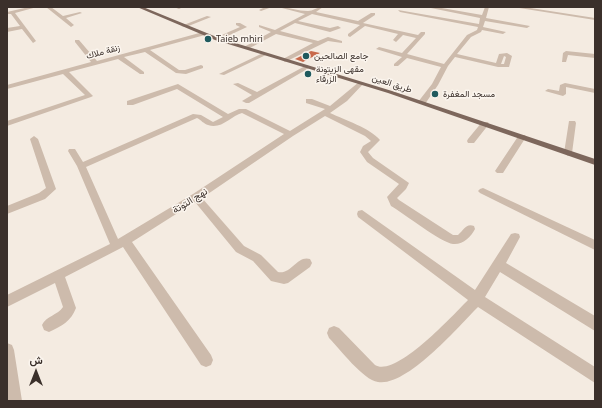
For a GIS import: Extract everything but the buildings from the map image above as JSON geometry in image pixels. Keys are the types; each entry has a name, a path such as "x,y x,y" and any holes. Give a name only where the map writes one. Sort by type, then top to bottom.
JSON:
{"main road":[{"name":"طريق العين","path":"139,7 217,39 422,102 595,162"}],"street":[{"path":"33,41 10,12 34,7"},
{"path":"48,7 71,25"},
{"path":"261,10 270,7"},
{"path":"280,7 404,33 421,35 396,65"},
{"path":"246,48 321,7"},
{"path":"428,7 527,26"},
{"path":"422,102 435,85 445,66 469,36 478,32 487,7"},
{"path":"515,7 568,13 595,18"},
{"path":"551,12 553,7"},
{"path":"400,12 503,32"},
{"path":"62,18 80,13"},
{"path":"359,23 373,14"},
{"path":"184,26 209,18"},
{"path":"295,22 330,30 338,28"},
{"path":"217,39 244,28 238,24"},
{"path":"350,35 365,24"},
{"path":"261,26 276,32 318,43"},
{"path":"7,30 23,27"},
{"path":"396,40 410,29"},
{"name":"زنقة ملاك","path":"7,87 203,34"},
{"path":"285,60 328,39 340,42"},
{"path":"77,41 95,64"},
{"path":"583,47 586,55"},
{"path":"379,49 445,66"},
{"path":"146,50 178,72 186,72 201,67"},
{"path":"564,61 566,53 595,56"},
{"path":"222,74 265,54"},
{"path":"454,55 498,65"},
{"path":"120,57 142,73"},
{"path":"246,100 307,67"},
{"path":"7,124 89,96 65,72"},
{"name":"نهج التوتة","path":"7,301 121,244 328,111 344,99 360,83"},
{"path":"236,84 257,95"},
{"path":"548,91 562,94 564,92 562,86 565,84 595,91"},
{"path":"130,103 178,86 228,117"},
{"path":"309,101 376,140 364,150 364,154 370,160 404,183 403,187 392,197 395,203 454,241 462,239 470,229"},
{"path":"81,166 196,116 201,116 209,123 213,124 243,111 290,134"},
{"path":"568,153 572,123"},
{"path":"471,141 485,124"},
{"path":"500,171 522,137"},
{"path":"7,210 42,196 51,189 34,139"},
{"path":"72,151 121,244 206,360"},
{"path":"483,191 595,245"},
{"path":"196,197 240,248 257,258 275,277 284,278 290,276 306,263"},
{"path":"362,214 477,299 595,376"},
{"path":"334,333 370,370 378,375 384,375 404,367 425,351 477,299 515,236"},
{"path":"498,264 595,324"},
{"path":"49,325 64,318 70,308 58,276"},
{"path":"7,350 14,401"}],"place":[{"name":"Taieb mhiri","path":"208,39"},
{"name":"جامع الصالحين","path":"306,56"},
{"name":"مقهى الزيتونة الزرقاء","path":"308,74"},
{"name":"مسجد المغفرة","path":"435,94"}]}
